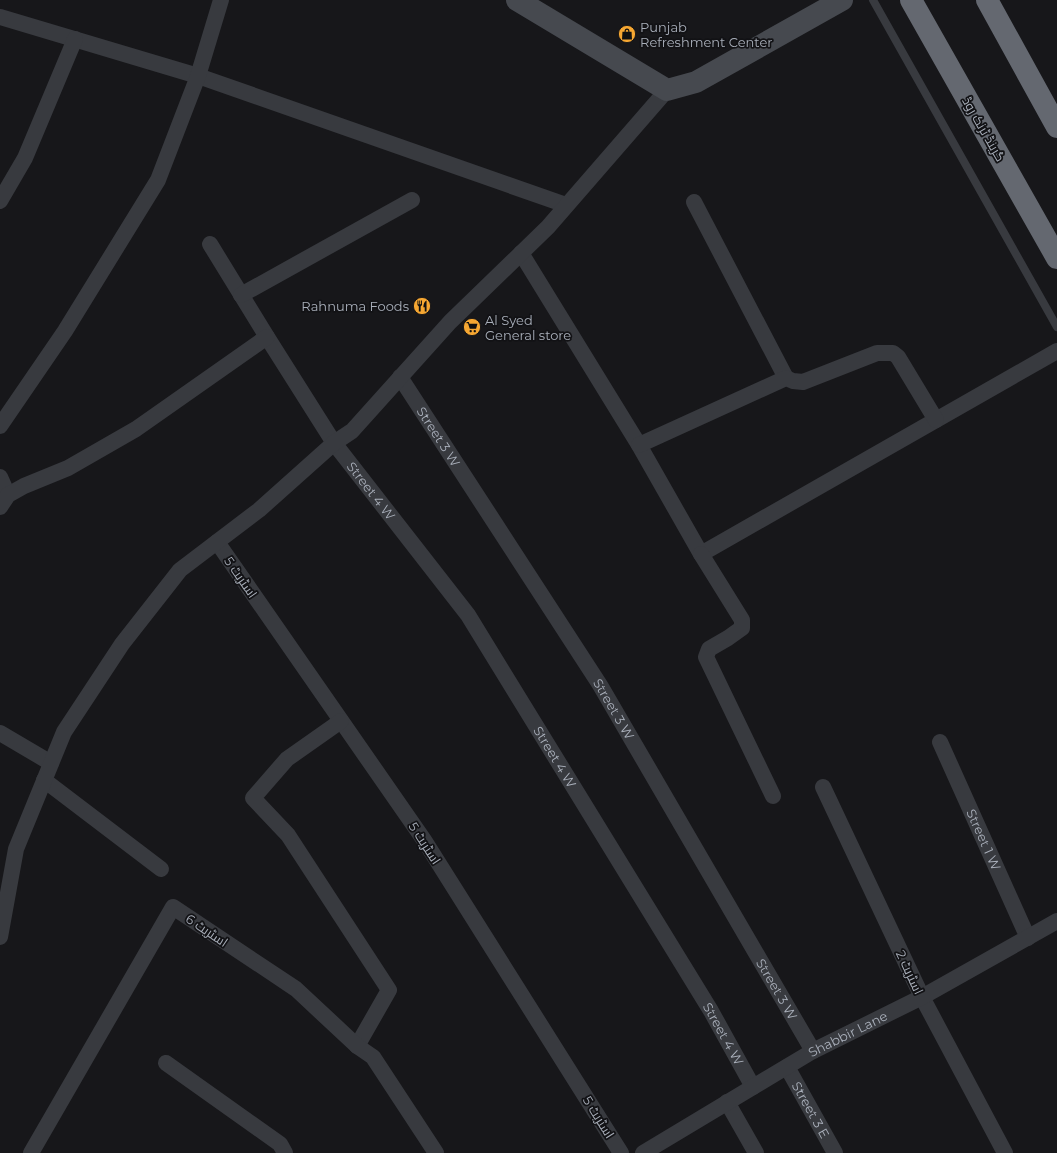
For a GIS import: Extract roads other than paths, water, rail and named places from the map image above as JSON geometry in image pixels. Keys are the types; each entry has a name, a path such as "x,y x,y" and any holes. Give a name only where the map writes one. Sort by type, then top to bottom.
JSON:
{"highway":[{"name":"گرینڈ ٹرنک روڈ","path":"911,0 1057,258"},
{"path":"987,0 1057,127"}],"street":[{"path":"0,426 65,331 158,180 198,76 221,0"},
{"path":"517,0 667,90"},
{"path":"0,937 16,849 64,732 122,644 180,570 259,510 334,443 352,431 450,322 548,227 667,90 696,82 842,0"},
{"path":"0,16 198,76 566,205"},
{"path":"0,201 25,158 75,39"},
{"path":"241,295 412,200"},
{"path":"694,202 786,378 793,381 803,382 877,353 893,353 898,357 936,420"},
{"name":"Street 4 W","path":"210,244 334,443 468,615 706,1005 754,1087"},
{"path":"521,253 640,445 701,554 742,620 742,628 728,638 709,648 706,657 773,796"},
{"path":"0,477 4,502 24,486 68,468 136,429 267,337"},
{"path":"701,554 1057,351"},
{"name":"Street 3 W","path":"400,377 600,685 813,1051"},
{"path":"640,445 786,378"},
{"name":"اسٹریٹ 5","path":"217,542 424,840 621,1153"},
{"path":"341,721 287,759 253,798 288,835 389,990 357,1046"},
{"path":"0,733 51,763"},
{"name":"Street 1 W","path":"940,742 1028,938"},
{"path":"44,780 161,869"},
{"name":"اسٹریٹ 2","path":"823,787 922,997 1005,1153"},
{"name":"اسٹریٹ 6","path":"31,1153 173,907 296,989 357,1046 373,1057 436,1153"},
{"name":"Shabbir Lane","path":"643,1153 813,1051 922,997 1057,921"},
{"path":"166,1063 280,1144 285,1153"},
{"name":"Street 3 E","path":"787,1067 835,1153"},
{"path":"726,1102 756,1153"}],"lane":[{"path":"873,0 1057,327"}],"place":[{"name":"Punjab Refreshment Center","path":"627,34"},
{"name":"Rahnuma Foods","path":"422,306"},
{"name":"Al Syed General store","path":"472,327"}]}
